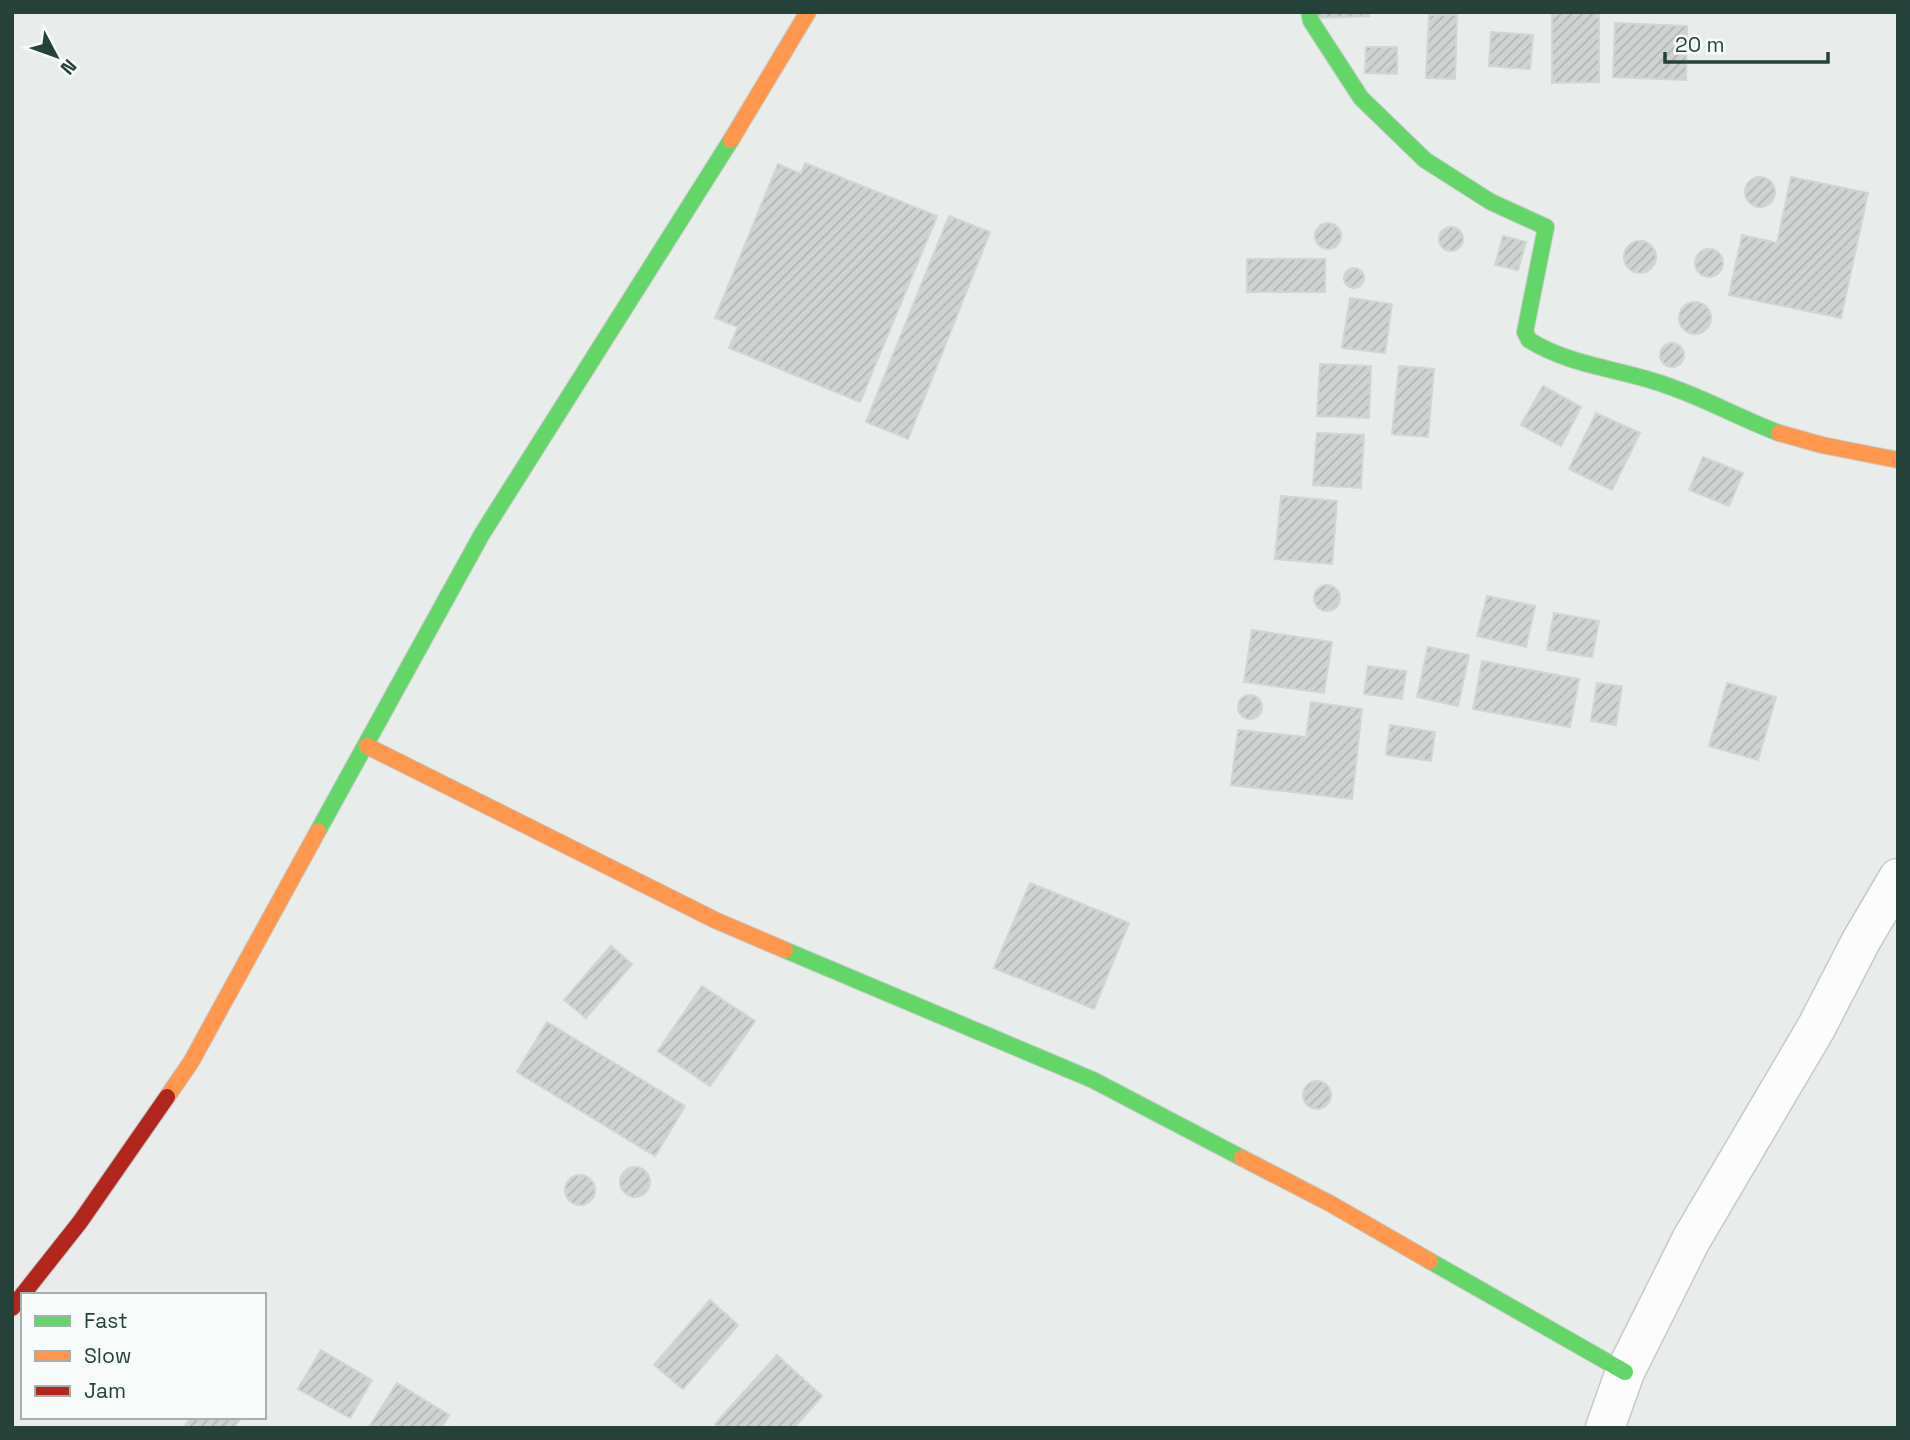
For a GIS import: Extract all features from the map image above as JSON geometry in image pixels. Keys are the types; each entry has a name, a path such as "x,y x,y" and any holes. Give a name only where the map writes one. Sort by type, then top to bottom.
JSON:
{"street":[{"path":"24,1293 80,1222 191,1062 482,534 692,205 808,12"},
{"path":"1309,12 1311,21 1362,98 1425,160 1491,202 1546,227 1525,332 1529,340 1601,369 1672,387 1777,432 1822,445 1898,460"},
{"path":"366,746 718,921 1093,1080 1331,1204 1625,1372"},
{"path":"1605,1428 1625,1372 1691,1240 1816,1028 1861,941 1898,878"}],"building":[{"path":"1318,12 1369,12 1369,16 1318,18"},
{"path":"1552,12 1599,12 1599,82 1552,83"},
{"path":"1429,15 1457,15 1455,79 1426,78"},
{"path":"1615,23 1687,26 1686,80 1613,77"},
{"path":"1491,32 1533,35 1530,69 1489,66"},
{"path":"1366,47 1397,47 1397,74 1365,73"},
{"path":"805,163 937,216 860,402 729,348 738,327 715,318 778,164 801,174"},
{"path":"1760,177 1771,181 1775,192 1771,203 1760,207 1749,203 1745,192 1749,181"},
{"path":"1791,177 1868,193 1841,318 1729,295 1742,235 1777,243"},
{"path":"949,216 990,232 908,439 866,422"},
{"path":"1328,223 1337,227 1341,236 1337,245 1328,249 1319,245 1315,236 1319,227"},
{"path":"1451,227 1462,234 1463,239 1456,250 1451,251 1440,244 1439,239 1446,228"},
{"path":"1503,236 1526,242 1518,270 1495,265"},
{"path":"1640,241 1651,246 1656,257 1651,268 1640,273 1629,268 1624,257 1629,246"},
{"path":"1709,249 1719,253 1723,263 1719,273 1709,277 1699,273 1695,263 1699,253"},
{"path":"1247,259 1325,259 1325,292 1247,292"},
{"path":"1354,268 1361,271 1364,278 1361,285 1354,288 1347,285 1344,278 1347,271"},
{"path":"1350,298 1392,304 1385,353 1342,348"},
{"path":"1695,302 1706,307 1711,318 1706,329 1695,334 1684,329 1679,318 1684,307"},
{"path":"1672,343 1681,346 1684,355 1681,364 1672,367 1663,364 1660,355 1663,346"},
{"path":"1320,364 1371,366 1369,418 1317,416"},
{"path":"1399,366 1434,369 1428,437 1392,434"},
{"path":"1543,386 1581,407 1561,446 1521,425"},
{"path":"1596,413 1640,433 1612,490 1569,469"},
{"path":"1317,433 1364,435 1361,488 1313,485"},
{"path":"1703,457 1743,473 1729,506 1689,490"},
{"path":"1281,496 1337,501 1332,564 1275,559"},
{"path":"1327,585 1336,589 1340,598 1336,607 1327,611 1318,607 1314,598 1318,589"},
{"path":"1487,596 1535,606 1526,647 1477,636"},
{"path":"1554,613 1599,621 1592,657 1547,650"},
{"path":"1252,630 1332,642 1324,693 1244,682"},
{"path":"1428,647 1469,655 1458,706 1417,697"},
{"path":"1482,661 1579,679 1570,727 1473,709"},
{"path":"1368,666 1406,671 1402,699 1364,694"},
{"path":"1597,683 1622,686 1616,725 1591,721"},
{"path":"1727,683 1776,697 1758,760 1709,746"},
{"path":"1250,695 1259,698 1262,707 1259,716 1250,719 1241,716 1238,707 1241,698"},
{"path":"1311,702 1362,709 1352,799 1231,785 1238,730 1306,737"},
{"path":"1390,725 1435,732 1431,761 1386,755"},
{"path":"1030,883 1129,923 1094,1009 994,968"},
{"path":"611,946 632,964 586,1018 564,1000"},
{"path":"702,986 755,1021 710,1086 658,1051"},
{"path":"547,1022 685,1106 655,1156 517,1072"},
{"path":"1317,1081 1327,1085 1331,1095 1327,1105 1317,1109 1307,1105 1303,1095 1307,1085"},
{"path":"635,1167 646,1171 650,1182 646,1193 635,1197 624,1193 620,1182 624,1171"},
{"path":"580,1175 591,1179 595,1190 591,1201 580,1205 569,1201 565,1190 569,1179"},
{"path":"710,1300 738,1325 683,1389 654,1365"},
{"path":"321,1350 372,1380 350,1418 298,1389"},
{"path":"777,1355 822,1396 794,1428 719,1428 715,1424"},
{"path":"397,1383 449,1415 441,1428 369,1427"},
{"path":"190,1419 240,1419 233,1428 183,1428"}],"traffic: fast":[{"path":"1309,12 1311,21 1361,98 1425,160 1491,202 1546,227 1525,332 1529,340 1581,362 1671,387 1779,433"},
{"path":"318,831 482,534 731,140"},
{"path":"785,950 1093,1080 1242,1158"},
{"path":"1430,1261 1625,1372"}],"traffic: slow":[{"path":"731,140 808,12"},
{"path":"1779,433 1822,445 1898,460"},
{"path":"367,746 717,921 785,950"},
{"path":"167,1097 191,1062 318,831"},
{"path":"1242,1158 1331,1204 1430,1261"}],"traffic: jam":[{"path":"24,1293 80,1222 167,1097"},
{"path":"12,1308 21,1297"}]}
